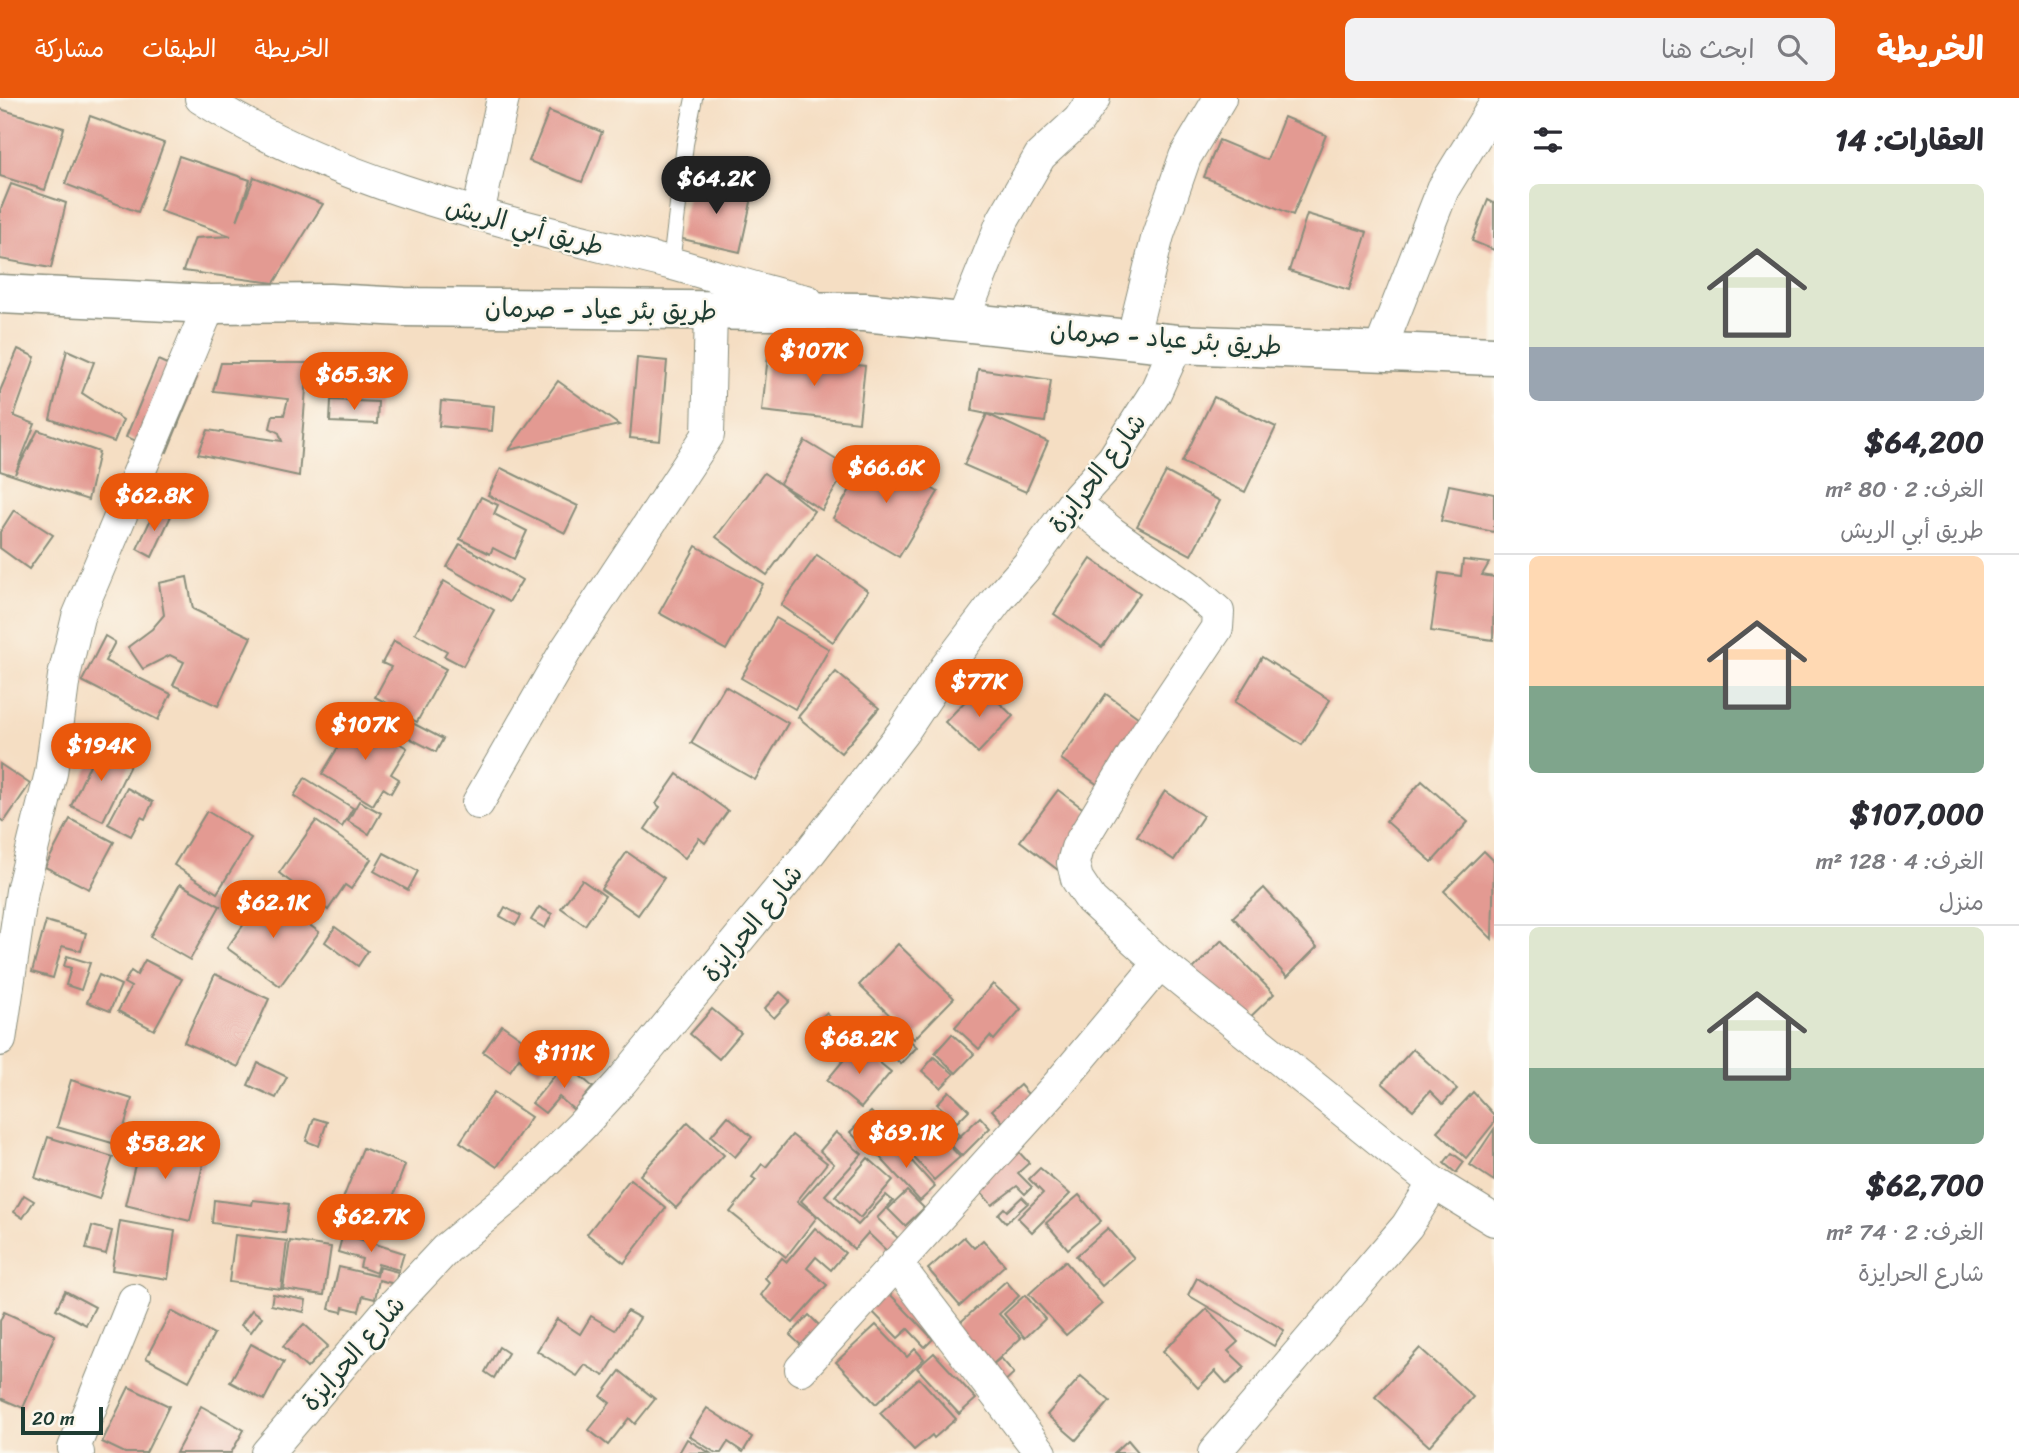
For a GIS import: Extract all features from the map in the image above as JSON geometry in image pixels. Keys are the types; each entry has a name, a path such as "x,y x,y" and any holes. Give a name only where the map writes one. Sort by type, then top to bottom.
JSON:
{"highway":[{"name":"طريق بئر عياد - صرمان","path":"0,295 210,304 329,303 404,307 864,312 1177,344 1494,356"}],"street":[{"name":"طريق أبي الريش","path":"201,98 244,125 384,186 780,296 864,312"},
{"path":"478,214 503,98"},
{"path":"962,322 1003,220 1040,156 1079,120 1094,98"},
{"path":"1132,340 1158,235 1185,157 1220,98"},
{"path":"1380,350 1443,189 1494,106"},
{"path":"0,1040 22,891 51,773 64,676 78,617 210,304"},
{"path":"478,803 566,650 708,435 711,311"},
{"name":"شارع الحرايزة","path":"267,1453 386,1313 446,1250 515,1192 582,1126 807,856 902,732 947,666 1074,502 1113,459 1148,404 1177,344"},
{"path":"1074,502 1112,533 1194,590 1218,612 1217,628 1146,734 1077,848 1073,863 1077,879 1091,900 1160,963 1434,1183 1494,1220"},
{"path":"801,1369 1057,1086 1160,963"},
{"path":"1214,1453 1407,1226 1434,1183"},
{"path":"896,1263 1041,1453"},
{"path":"78,1453 74,1448 87,1412 134,1300"}],"lane":[{"path":"671,264 685,144 694,98"}],"building":[{"path":"0,109 64,128 45,190 0,176"},
{"path":"549,111 602,132 582,182 529,161"},
{"path":"90,116 164,143 138,212 65,184"},
{"path":"1284,117 1326,135 1293,215 1204,177 1219,140 1267,160"},
{"path":"179,156 250,180 237,221 254,177 323,204 274,283 183,271 195,238 231,236 160,211"},
{"path":"692,179 753,193 740,252 678,238"},
{"path":"11,184 66,203 51,268 0,259 0,211"},
{"path":"1488,200 1494,203 1494,250 1472,241"},
{"path":"1307,214 1367,232 1349,290 1289,271"},
{"path":"18,349 35,357 14,416 35,424 15,474 38,430 99,452 88,500 0,471 0,391"},
{"path":"67,350 94,362 82,393 123,420 114,442 50,419"},
{"path":"768,355 865,366 859,422 762,411"},
{"path":"637,358 667,361 660,441 630,438"},
{"path":"158,360 197,378 167,452 126,437"},
{"path":"221,363 308,363 299,476 198,454 208,430 282,441 279,433 270,428 273,415 284,415 288,399 213,391"},
{"path":"978,369 1051,380 1045,422 972,411"},
{"path":"558,381 619,425 509,450"},
{"path":"1214,397 1276,427 1245,492 1182,462"},
{"path":"331,400 378,402 377,424 330,422"},
{"path":"441,401 494,406 492,431 439,426"},
{"path":"987,414 1048,442 1026,492 964,465"},
{"path":"805,441 848,467 822,510 780,484"},
{"path":"872,453 938,492 899,557 833,518"},
{"path":"501,468 578,506 565,533 488,495"},
{"path":"1166,472 1220,501 1191,555 1137,526"},
{"path":"764,473 814,511 767,575 716,537"},
{"path":"1449,485 1494,494 1494,532 1441,521"},
{"path":"481,497 498,505 494,514 527,531 514,559 493,548 490,554 460,539"},
{"path":"14,510 53,535 29,569 0,548 0,532"},
{"path":"155,510 171,516 152,557 137,549"},
{"path":"460,544 522,580 509,602 447,567"},
{"path":"696,546 763,584 726,650 659,613"},
{"path":"817,555 868,591 833,642 781,605"},
{"path":"1091,559 1140,593 1102,647 1054,614"},
{"path":"1463,560 1489,563 1482,575 1494,577 1493,640 1431,631 1439,573 1461,576"},
{"path":"187,577 193,609 251,637 218,706 173,685 184,662 170,655 143,669 128,647 152,629 164,615 159,583"},
{"path":"444,581 494,610 463,666 444,656 447,651 415,633"},
{"path":"776,618 829,649 795,709 741,678"},
{"path":"105,636 115,642 105,661 171,694 158,720 82,681"},
{"path":"394,641 446,669 417,722 401,714 395,726 380,718 387,703 375,697 391,667 382,663"},
{"path":"1262,657 1330,700 1302,745 1235,702"},
{"path":"836,672 879,708 841,753 798,717"},
{"path":"981,685 1013,716 978,753 945,722"},
{"path":"725,686 788,723 755,780 691,743"},
{"path":"1106,694 1146,723 1101,787 1061,759"},
{"path":"356,717 407,748 391,774 399,779 391,793 383,788 373,805 322,774"},
{"path":"403,718 443,739 436,752 396,731"},
{"path":"99,745 132,761 103,821 71,806"},
{"path":"0,764 30,784 4,822 0,819"},
{"path":"677,774 728,811 705,843 699,838 685,858 645,829 660,807 656,804"},
{"path":"305,778 353,808 342,827 294,796"},
{"path":"1422,781 1468,822 1432,862 1386,821"},
{"path":"127,788 153,802 145,819 141,817 131,836 108,824"},
{"path":"1058,790 1097,819 1058,870 1020,841"},
{"path":"1165,791 1203,816 1174,860 1137,836"},
{"path":"359,801 381,813 369,834 348,821"},
{"path":"207,811 251,838 217,893 174,865"},
{"path":"70,819 114,842 89,889 45,867"},
{"path":"316,821 371,859 351,889 345,885 328,910 279,873"},
{"path":"1484,851 1494,861 1492,939 1444,891"},
{"path":"627,852 664,878 638,915 601,889"},
{"path":"384,853 418,871 408,890 374,871"},
{"path":"582,880 605,896 585,925 561,908"},
{"path":"180,884 220,906 190,960 150,937"},
{"path":"1264,888 1317,947 1287,977 1233,917"},
{"path":"266,893 319,932 280,986 227,948"},
{"path":"505,907 521,916 516,925 500,916"},
{"path":"539,907 552,914 545,928 531,920"},
{"path":"46,921 86,933 81,951 62,946 53,978 32,972"},
{"path":"335,927 368,951 358,966 325,942"},
{"path":"1222,940 1274,994 1243,1024 1191,971"},
{"path":"898,944 954,998 914,1039 859,985"},
{"path":"67,956 90,963 81,990 66,985 71,968 64,966"},
{"path":"145,960 182,979 154,1030 118,1011 131,987 124,983 131,971 137,975"},
{"path":"215,974 269,999 238,1067 184,1042"},
{"path":"99,975 121,985 110,1011 87,1002"},
{"path":"993,984 1021,1009 994,1040 990,1036 979,1049 955,1027"},
{"path":"780,992 790,1001 774,1018 764,1009"},
{"path":"712,1009 741,1033 719,1059 690,1034"},
{"path":"826,1013 841,1028 831,1038 816,1023"},
{"path":"887,1019 917,1047 901,1064 871,1036"},
{"path":"502,1025 549,1058 539,1072 519,1058 510,1071 483,1052"},
{"path":"952,1034 974,1054 956,1073 935,1053"},
{"path":"857,1044 891,1072 861,1108 827,1080"},
{"path":"1413,1049 1457,1089 1443,1104 1430,1091 1413,1110 1382,1083"},
{"path":"934,1057 954,1074 941,1088 922,1071"},
{"path":"258,1063 287,1077 276,1098 248,1085"},
{"path":"565,1063 593,1087 574,1110 559,1097 545,1113 532,1103"},
{"path":"71,1080 132,1099 119,1145 57,1127"},
{"path":"1020,1085 1035,1102 1007,1127 992,1110"},
{"path":"949,1091 969,1110 957,1122 937,1104"},
{"path":"494,1092 531,1117 497,1167 460,1142"},
{"path":"1473,1092 1494,1115 1494,1123 1466,1158 1437,1131"},
{"path":"936,1110 959,1135 949,1145 960,1157 934,1180 901,1143"},
{"path":"871,1112 892,1134 872,1154 850,1132"},
{"path":"728,1116 752,1137 735,1157 711,1136"},
{"path":"980,1117 990,1128 962,1156 951,1145"},
{"path":"314,1118 327,1122 319,1146 306,1141"},
{"path":"688,1122 724,1155 676,1208 640,1175"},
{"path":"1494,1129 1494,1181 1470,1165"},
{"path":"836,1132 862,1154 825,1195 858,1225 886,1195 893,1201 877,1218 903,1243 891,1255 868,1233 854,1249 801,1201 834,1164 820,1151"},
{"path":"792,1135 827,1163 797,1201 817,1217 786,1257 730,1212 756,1180 752,1177 762,1164 766,1167"},
{"path":"48,1137 113,1157 99,1199 35,1178"},
{"path":"893,1140 935,1187 920,1201 877,1154"},
{"path":"141,1141 205,1156 190,1221 125,1205"},
{"path":"363,1148 405,1165 382,1226 339,1209"},
{"path":"1017,1150 1029,1163 1018,1173 1032,1187 1025,1194 1017,1186 992,1205 976,1187"},
{"path":"1452,1153 1464,1162 1456,1173 1444,1163"},
{"path":"868,1158 893,1180 860,1218 835,1196"},
{"path":"1040,1168 1070,1194 1032,1232 1018,1218 1043,1193 1029,1179"},
{"path":"630,1179 666,1208 624,1263 587,1234"},
{"path":"907,1191 924,1208 905,1226 888,1209"},
{"path":"24,1195 34,1201 23,1218 14,1212"},
{"path":"1079,1195 1101,1221 1068,1249 1046,1223"},
{"path":"1022,1197 1028,1203 1006,1223 998,1214 1004,1208 1007,1211"},
{"path":"214,1200 252,1205 253,1200 289,1204 285,1233 212,1223"},
{"path":"120,1221 175,1231 168,1279 112,1270"},
{"path":"92,1226 112,1231 106,1254 86,1249"},
{"path":"815,1228 845,1253 831,1270 816,1257 807,1268 827,1285 793,1323 761,1295 770,1283 765,1278 782,1258 787,1262"},
{"path":"1108,1228 1134,1258 1102,1286 1076,1256"},
{"path":"343,1234 404,1253 399,1270 378,1264 376,1273 360,1267 362,1259 338,1252"},
{"path":"235,1235 287,1241 281,1289 229,1282"},
{"path":"964,1237 974,1248 983,1240 1005,1265 960,1306 928,1269"},
{"path":"290,1241 331,1247 324,1295 283,1289"},
{"path":"1065,1261 1102,1304 1066,1335 1029,1294"},
{"path":"339,1267 377,1276 379,1267 398,1272 395,1284 379,1280 375,1299 363,1296 359,1311 343,1307 342,1312 329,1309"},
{"path":"1197,1278 1284,1330 1274,1346 1188,1295"},
{"path":"1006,1281 1019,1296 999,1314 1021,1338 992,1365 1001,1358 1014,1373 1001,1385 954,1328"},
{"path":"886,1290 933,1339 925,1347 908,1329 898,1338 868,1307"},
{"path":"65,1291 95,1307 86,1325 56,1309"},
{"path":"273,1294 306,1300 304,1312 271,1305"},
{"path":"1025,1295 1045,1319 1025,1338 1004,1314"},
{"path":"1207,1309 1238,1342 1228,1351 1245,1367 1227,1384 1215,1371 1198,1388 1163,1351"},
{"path":"252,1310 262,1317 251,1332 241,1325"},
{"path":"171,1311 214,1334 189,1381 146,1358"},
{"path":"627,1311 640,1318 604,1376 585,1365 577,1376 537,1351 557,1319 580,1334 591,1316 615,1330"},
{"path":"4,1312 55,1335 23,1408 0,1398 0,1321"},
{"path":"809,1315 821,1327 803,1347 790,1335"},
{"path":"304,1324 328,1346 307,1368 283,1346"},
{"path":"876,1325 907,1357 915,1349 924,1359 876,1404 836,1362"},
{"path":"251,1344 284,1362 264,1400 230,1382"},
{"path":"499,1347 508,1353 494,1378 485,1372"},
{"path":"1420,1348 1473,1397 1429,1446 1375,1397"},
{"path":"934,1353 976,1399 959,1414 917,1368"},
{"path":"620,1371 655,1399 635,1424 629,1418 608,1445 589,1430 610,1403 601,1396"},
{"path":"1081,1376 1110,1401 1076,1440 1047,1415"},
{"path":"919,1378 956,1419 934,1438 932,1435 914,1450 880,1413"},
{"path":"129,1387 169,1406 146,1453 125,1453 102,1442"},
{"path":"201,1406 244,1430 231,1453 176,1453"},
{"path":"707,1408 752,1437 743,1452 728,1442 721,1453 716,1453 689,1436"},
{"path":"687,1439 710,1453 679,1453"},
{"path":"1128,1440 1139,1453 1114,1453"}]}
